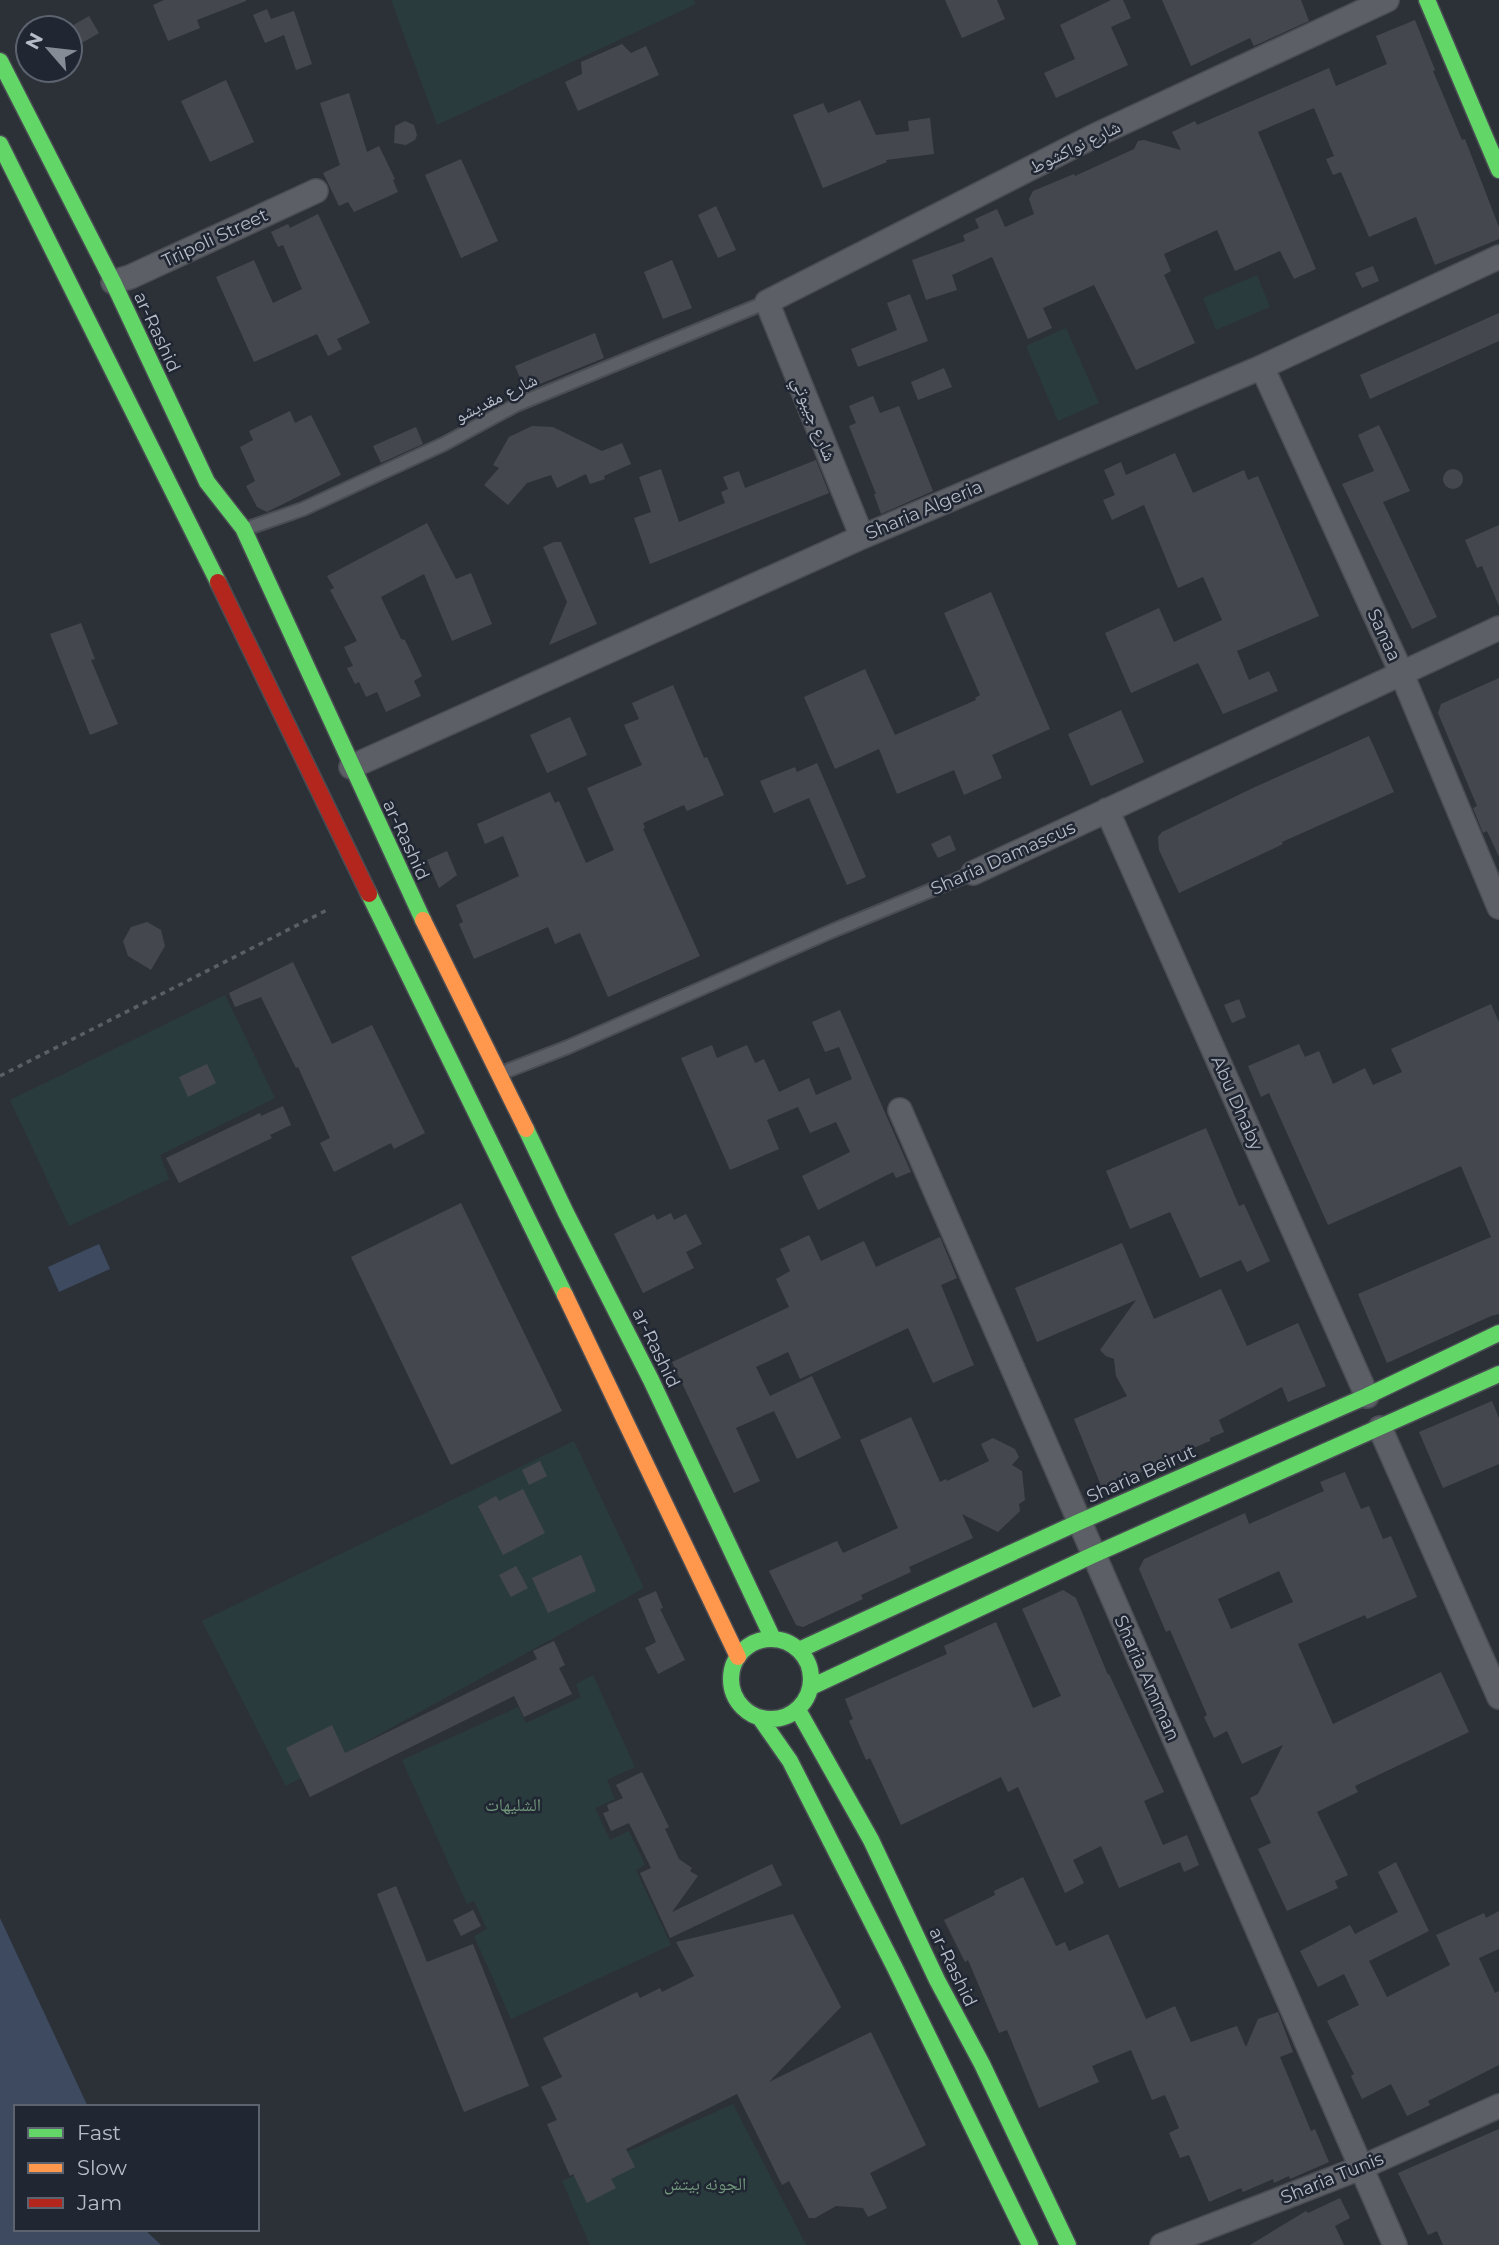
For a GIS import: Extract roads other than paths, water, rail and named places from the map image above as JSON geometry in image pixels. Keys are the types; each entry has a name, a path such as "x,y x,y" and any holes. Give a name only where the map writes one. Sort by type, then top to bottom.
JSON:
{"main road":[{"path":"1427,0 1499,170"},
{"name":"ar-Rashid","path":"0,61 113,282 207,482 243,528 473,1025 500,1073 566,1213 657,1392 774,1639"},
{"path":"0,144 214,575 738,1657"},
{"name":"Sharia Beirut","path":"799,1650 1079,1522 1367,1396 1499,1333"},
{"path":"811,1687 1093,1555 1499,1374"},
{"path":"774,1639 787,1642 807,1660 811,1687 798,1710 786,1717 772,1720 748,1713 733,1693 731,1681 738,1657 747,1647 760,1640 774,1639"},
{"name":"ar-Rashid","path":"798,1710 871,1840 1068,2245"},
{"path":"760,1718 790,1761 1030,2245"}],"street":[{"name":"شارع نواكشوط","path":"767,302 1094,136 1387,0"},
{"name":"Tripoli Street","path":"113,282 130,277 316,191"},
{"name":"Sharia Algeria","path":"351,766 862,537 1262,367 1499,257"},
{"name":"شارع جيبوتي","path":"767,302 862,537"},
{"name":"Sanaa","path":"1262,367 1401,672 1499,907"},
{"name":"Sharia Damascus","path":"973,873 1499,628"},
{"name":"Abu Dhaby","path":"1107,810 1367,1396"},
{"name":"Sharia Amman","path":"900,1110 1395,2245"},
{"path":"1380,1428 1499,1697"},
{"name":"Sharia Tunis","path":"1162,2245 1360,2168 1499,2106"}],"lane":[{"name":"شارع مقديشو","path":"243,528 303,509 444,444 516,405 767,302"},
{"name":"Sharia Damascus","path":"500,1073 568,1047 832,931 973,873"}],"water":[{"path":"99,1244 110,1269 59,1292 48,1267"},
{"path":"0,1918 87,2105 14,2105 14,2231 146,2231 161,2245 0,2245"}],"park label":[{"name":"الشليهات","path":"513,1805"},
{"name":"الجونه بيتش","path":"705,2184"}]}
